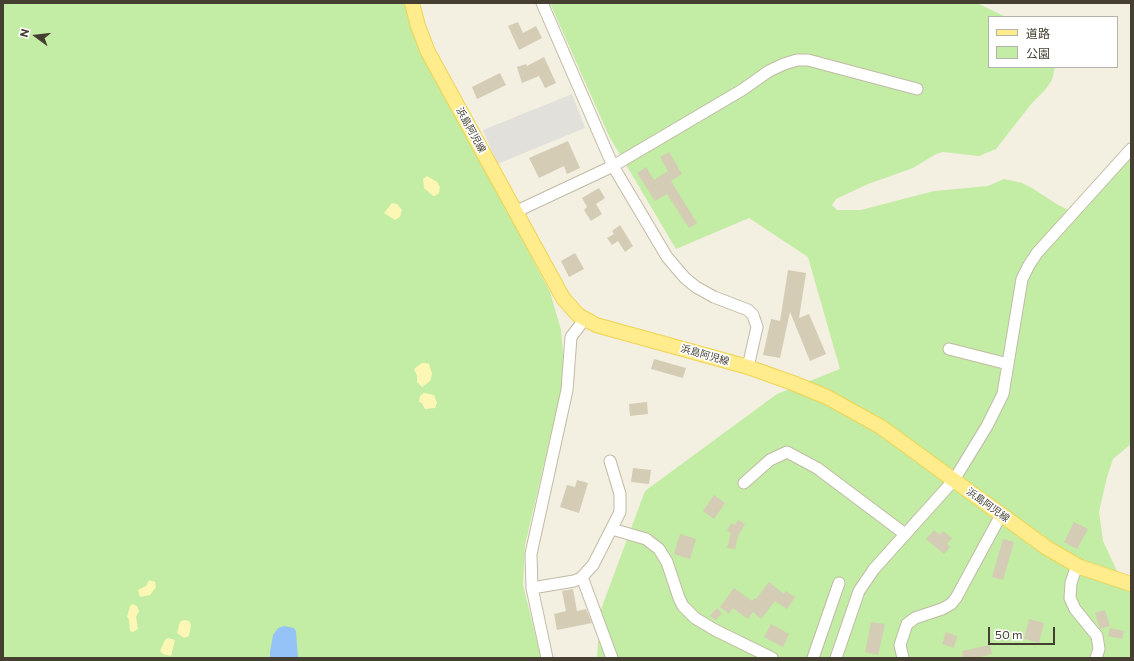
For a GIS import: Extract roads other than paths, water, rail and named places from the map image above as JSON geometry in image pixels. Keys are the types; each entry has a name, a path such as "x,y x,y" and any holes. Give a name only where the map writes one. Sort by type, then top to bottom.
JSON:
{"main road":[{"name":"浜島阿児線","path":"412,3 418,26 428,52 563,298 584,320 596,325 748,367 793,383 849,408 881,427 1047,548 1077,565 1112,579 1131,584"}],"street":[{"path":"542,3 613,166 657,242 684,278 704,292 748,310 753,315 757,327 748,367"},
{"path":"516,212 613,166 742,90 769,71 797,60 808,60 917,89"},
{"path":"836,658 859,591 874,569 954,480 987,426 1003,394 1022,279 1030,265 1038,253 1131,149"},
{"path":"547,658 532,588 531,554 567,390 572,337 584,320"},
{"path":"949,349 1008,364"},
{"path":"744,483 770,460 787,452 817,468 905,534"},
{"path":"532,588 574,581 582,577 592,565 620,512 620,494 610,461"},
{"path":"903,658 900,645 907,624 915,618 942,609 956,598 1001,515"},
{"path":"612,529 646,540 659,549 667,562 683,606 695,618 715,630 772,658"},
{"path":"1077,565 1071,583 1070,598 1075,609 1097,636 1099,649 1096,658"},
{"path":"582,577 612,658"},
{"path":"813,658 839,583"}],"water":[{"path":"284,626 294,628 296,631 298,658 270,658 273,635 278,628"}]}
